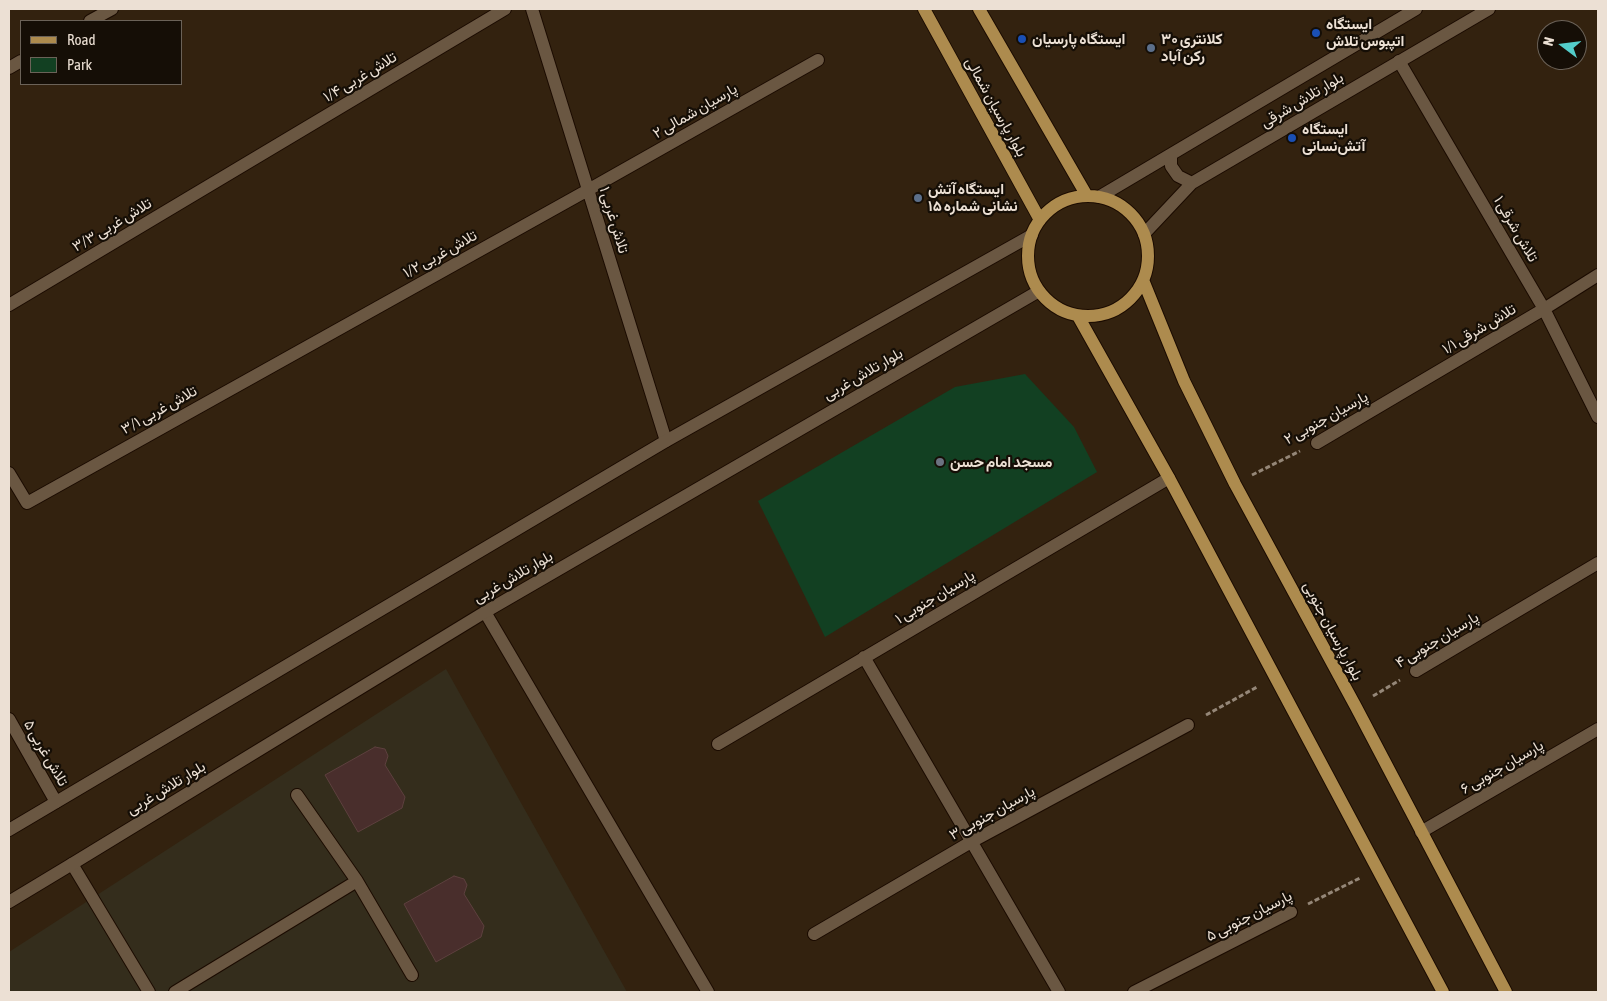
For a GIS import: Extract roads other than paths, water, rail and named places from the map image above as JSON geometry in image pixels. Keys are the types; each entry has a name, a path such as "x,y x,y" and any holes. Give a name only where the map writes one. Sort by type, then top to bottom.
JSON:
{"main road":[{"name":"بلوار پارسیان شمالی","path":"924,9 1040,220"},
{"path":"979,9 1093,197"},
{"path":"1076,197 1093,197 1111,201 1131,214 1144,234 1148,250 1148,265 1143,280 1133,297 1117,310 1098,316 1078,316 1063,311 1049,303 1038,291 1033,281 1028,258 1032,235 1040,220 1056,206 1076,197"},
{"name":"بلوار پارسیان جنوبی","path":"1143,280 1184,381 1235,484 1356,707 1506,992"},
{"path":"1078,316 1169,478 1443,992"}],"street":[{"path":"92,20 112,9"},
{"name":"۱/۴ تلاش غربی","path":"231,172 505,9"},
{"name":"۱ تلاش غربی","path":"532,9 666,441"},
{"name":"بلوار تلاش شرقی","path":"1093,197 1171,155 1416,9"},
{"name":"بلوار تلاش شرقی","path":"1144,234 1192,183 1489,9"},
{"name":"۲ پارسیان شمالی","path":"588,190 818,60"},
{"name":"۱ تلاش شرقی","path":"1399,61 1544,309 1598,417"},
{"path":"9,68 20,62"},
{"path":"1171,155 1171,166 1178,176 1192,183"},
{"name":"۳/۳ تلاش غربی","path":"9,305 231,172"},
{"name":"۱/۲ تلاش غربی","path":"307,346 588,190"},
{"path":"9,830 666,441 1032,235"},
{"name":"۱/۱ تلاش شرقی","path":"1430,376 1598,275"},
{"name":"بلوار تلاش غربی","path":"9,902 484,612 1038,291"},
{"name":"۳/۱ تلاش غربی","path":"9,473 27,503 307,346"},
{"name":"۲ پارسیان جنوبی","path":"1317,443 1430,376"},
{"name":"۱ پارسیان جنوبی","path":"718,744 1169,478"},
{"name":"۴ پارسیان جنوبی","path":"1416,671 1598,563"},
{"path":"484,612 708,992"},
{"path":"864,657 1059,992"},
{"name":"۵ تلاش غربی","path":"9,719 56,802"},
{"name":"۳ پارسیان جنوبی","path":"814,934 972,842 1188,725"},
{"name":"۶ پارسیان جنوبی","path":"1422,832 1598,729"},
{"path":"297,795 357,881 412,975"},
{"path":"72,864 149,992"},
{"path":"176,992 357,881"},
{"name":"۵ پارسیان جنوبی","path":"1134,992 1291,912"}],"place":[{"name":"ایستگاه اتپبوس تلاش","path":"1316,33"},
{"name":"ایستگاه پارسیان","path":"1022,39"},
{"name":"کلانتری ۳۰ رکن آباد","path":"1151,48"},
{"name":"ایستگاه آتش‌نسانی","path":"1292,138"},
{"name":"ایستگاه آتش نشانی شماره ۱۵","path":"918,198"},
{"name":"مسجد امام حسن","path":"940,462"}]}
